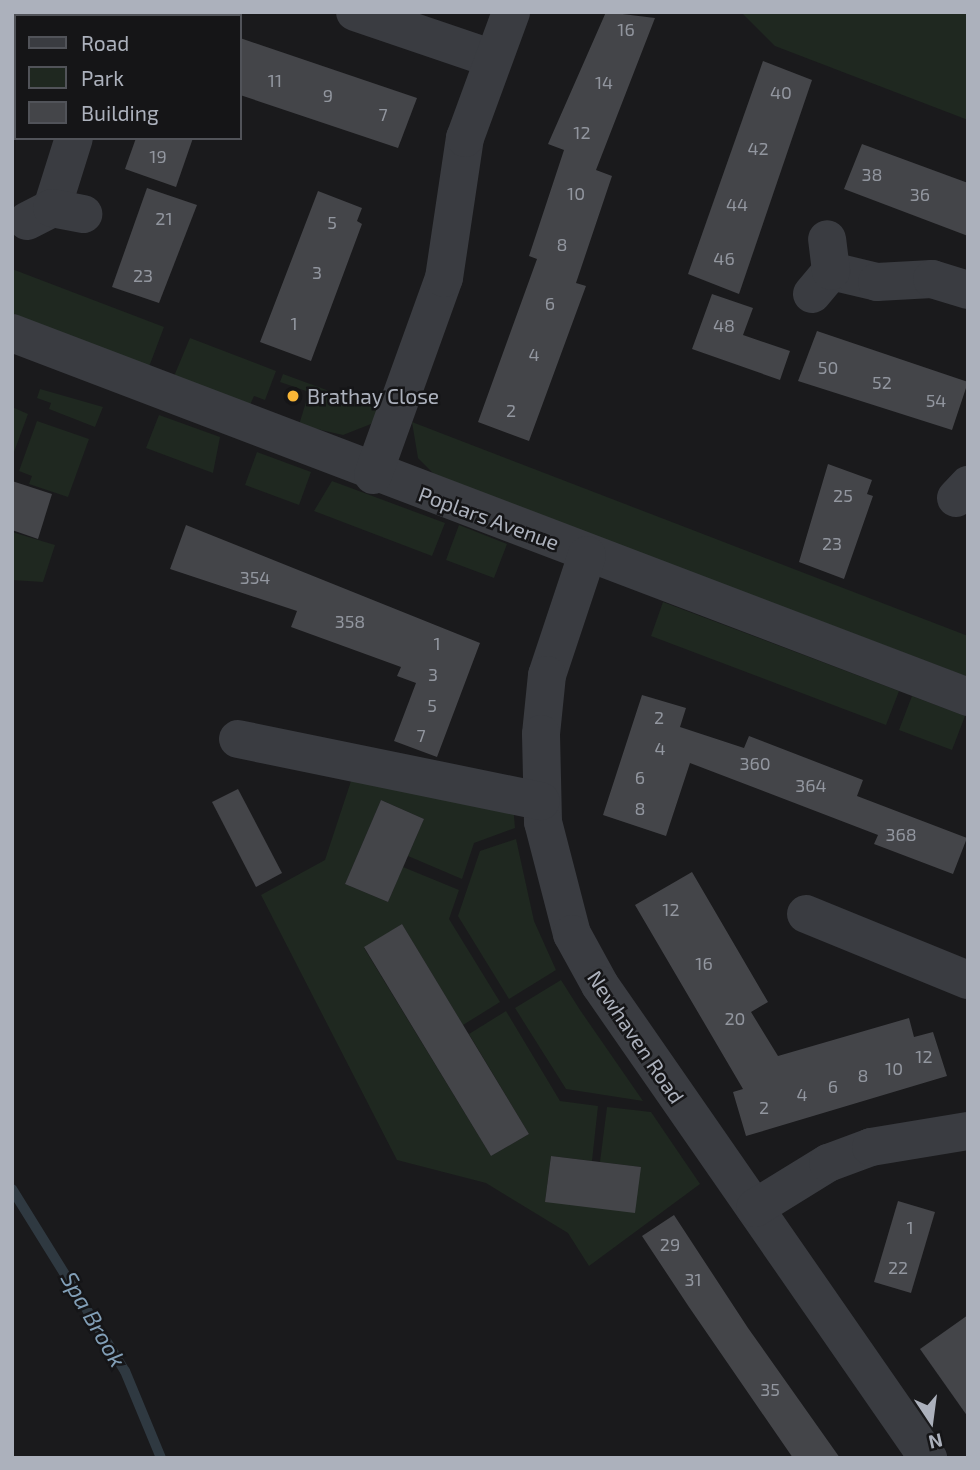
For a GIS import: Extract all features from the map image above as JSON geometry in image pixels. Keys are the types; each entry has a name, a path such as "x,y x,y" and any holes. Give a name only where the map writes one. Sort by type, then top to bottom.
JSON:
{"street":[{"path":"355,12 493,59"},
{"path":"373,475 444,278 465,138 511,12"},
{"path":"54,214 73,140"},
{"path":"823,268 877,282 932,279 968,290"},
{"name":"Poplars Avenue","path":"12,333 373,475 968,697"},
{"name":"Newhaven Road","path":"587,555 547,675 541,801 554,878 584,958 928,1458"},
{"path":"238,739 541,801"},
{"path":"806,914 968,980"},
{"path":"755,1208 828,1163 872,1147 968,1131"}],"green space":[{"path":"741,12 968,12 968,120 775,46"},
{"path":"12,269 164,327 147,372 12,313"},
{"path":"190,338 276,371 265,400 254,396 249,407 172,381"},
{"path":"283,374 381,410 371,424 343,435 299,425 309,392 280,382"},
{"path":"40,389 103,407 95,427 49,409 51,403 37,398"},
{"path":"12,407 28,414 14,452 12,451"},
{"path":"159,415 220,437 213,473 146,448"},
{"path":"37,421 89,439 68,497 29,484 32,476 19,471"},
{"path":"412,422 968,636 968,677 435,475 418,458"},
{"path":"257,452 311,472 299,505 245,485"},
{"path":"332,481 445,523 432,556 314,511"},
{"path":"459,525 507,544 494,578 446,560"},
{"path":"12,532 55,545 43,582 12,580"},
{"path":"663,602 899,691 886,725 651,636"},
{"path":"912,696 965,716 952,750 899,730"},
{"path":"352,778 513,804 515,828 474,843 462,879 408,856 424,819 381,800 345,884 388,902 403,867 459,890 449,919 500,1002 463,1025 402,924 364,948 491,1156 529,1134 469,1034 506,1011 560,1101 598,1106 592,1161 551,1156 545,1202 641,1167 600,1162 607,1107 651,1112 700,1184 589,1266 568,1233 486,1183 397,1160 261,895 325,860"},
{"path":"516,839 534,921 556,970 509,999 458,916 480,851"},
{"path":"561,980 643,1101 566,1089 515,1008"}],"building":[{"path":"606,12 655,18 596,170 612,176 576,283 586,286 529,441 478,422 537,259 529,256 564,150 548,144"},
{"path":"242,39 417,98 398,148 242,96"},
{"path":"763,61 812,80 739,294 688,274"},
{"path":"135,140 192,140 176,187 125,169"},
{"path":"862,144 968,183 968,236 844,189"},
{"path":"147,188 197,205 159,303 112,287"},
{"path":"318,191 362,208 357,221 362,224 311,361 260,342"},
{"path":"712,294 753,308 743,335 790,351 780,380 692,349"},
{"path":"817,331 968,382 952,430 798,381"},
{"path":"828,464 872,480 867,494 873,496 844,579 799,562"},
{"path":"12,481 52,494 38,539 12,530"},
{"path":"186,525 480,643 437,757 394,741 416,683 397,676 401,667 291,627 297,611 170,569"},
{"path":"642,695 686,708 680,727 744,748 749,736 863,780 857,796 967,838 953,874 874,844 878,835 690,763 666,836 603,815"},
{"path":"238,789 282,873 256,887 212,802"},
{"path":"381,800 424,819 388,902 345,884"},
{"path":"692,872 768,1002 751,1012 778,1056 909,1018 914,1037 933,1032 947,1076 746,1136 733,1092 743,1089 635,905"},
{"path":"402,924 529,1134 491,1156 364,947"},
{"path":"551,1156 641,1167 635,1213 545,1202"},
{"path":"898,1201 935,1212 911,1293 874,1282"},
{"path":"674,1215 748,1328 840,1458 793,1458 689,1307 642,1236"},
{"path":"968,1315 968,1417 920,1349"}],"waterway":[{"name":"Spa Brook","path":"12,1189 125,1371 161,1458"}],"place":[{"name":"Brathay Close","path":"293,396"}]}
